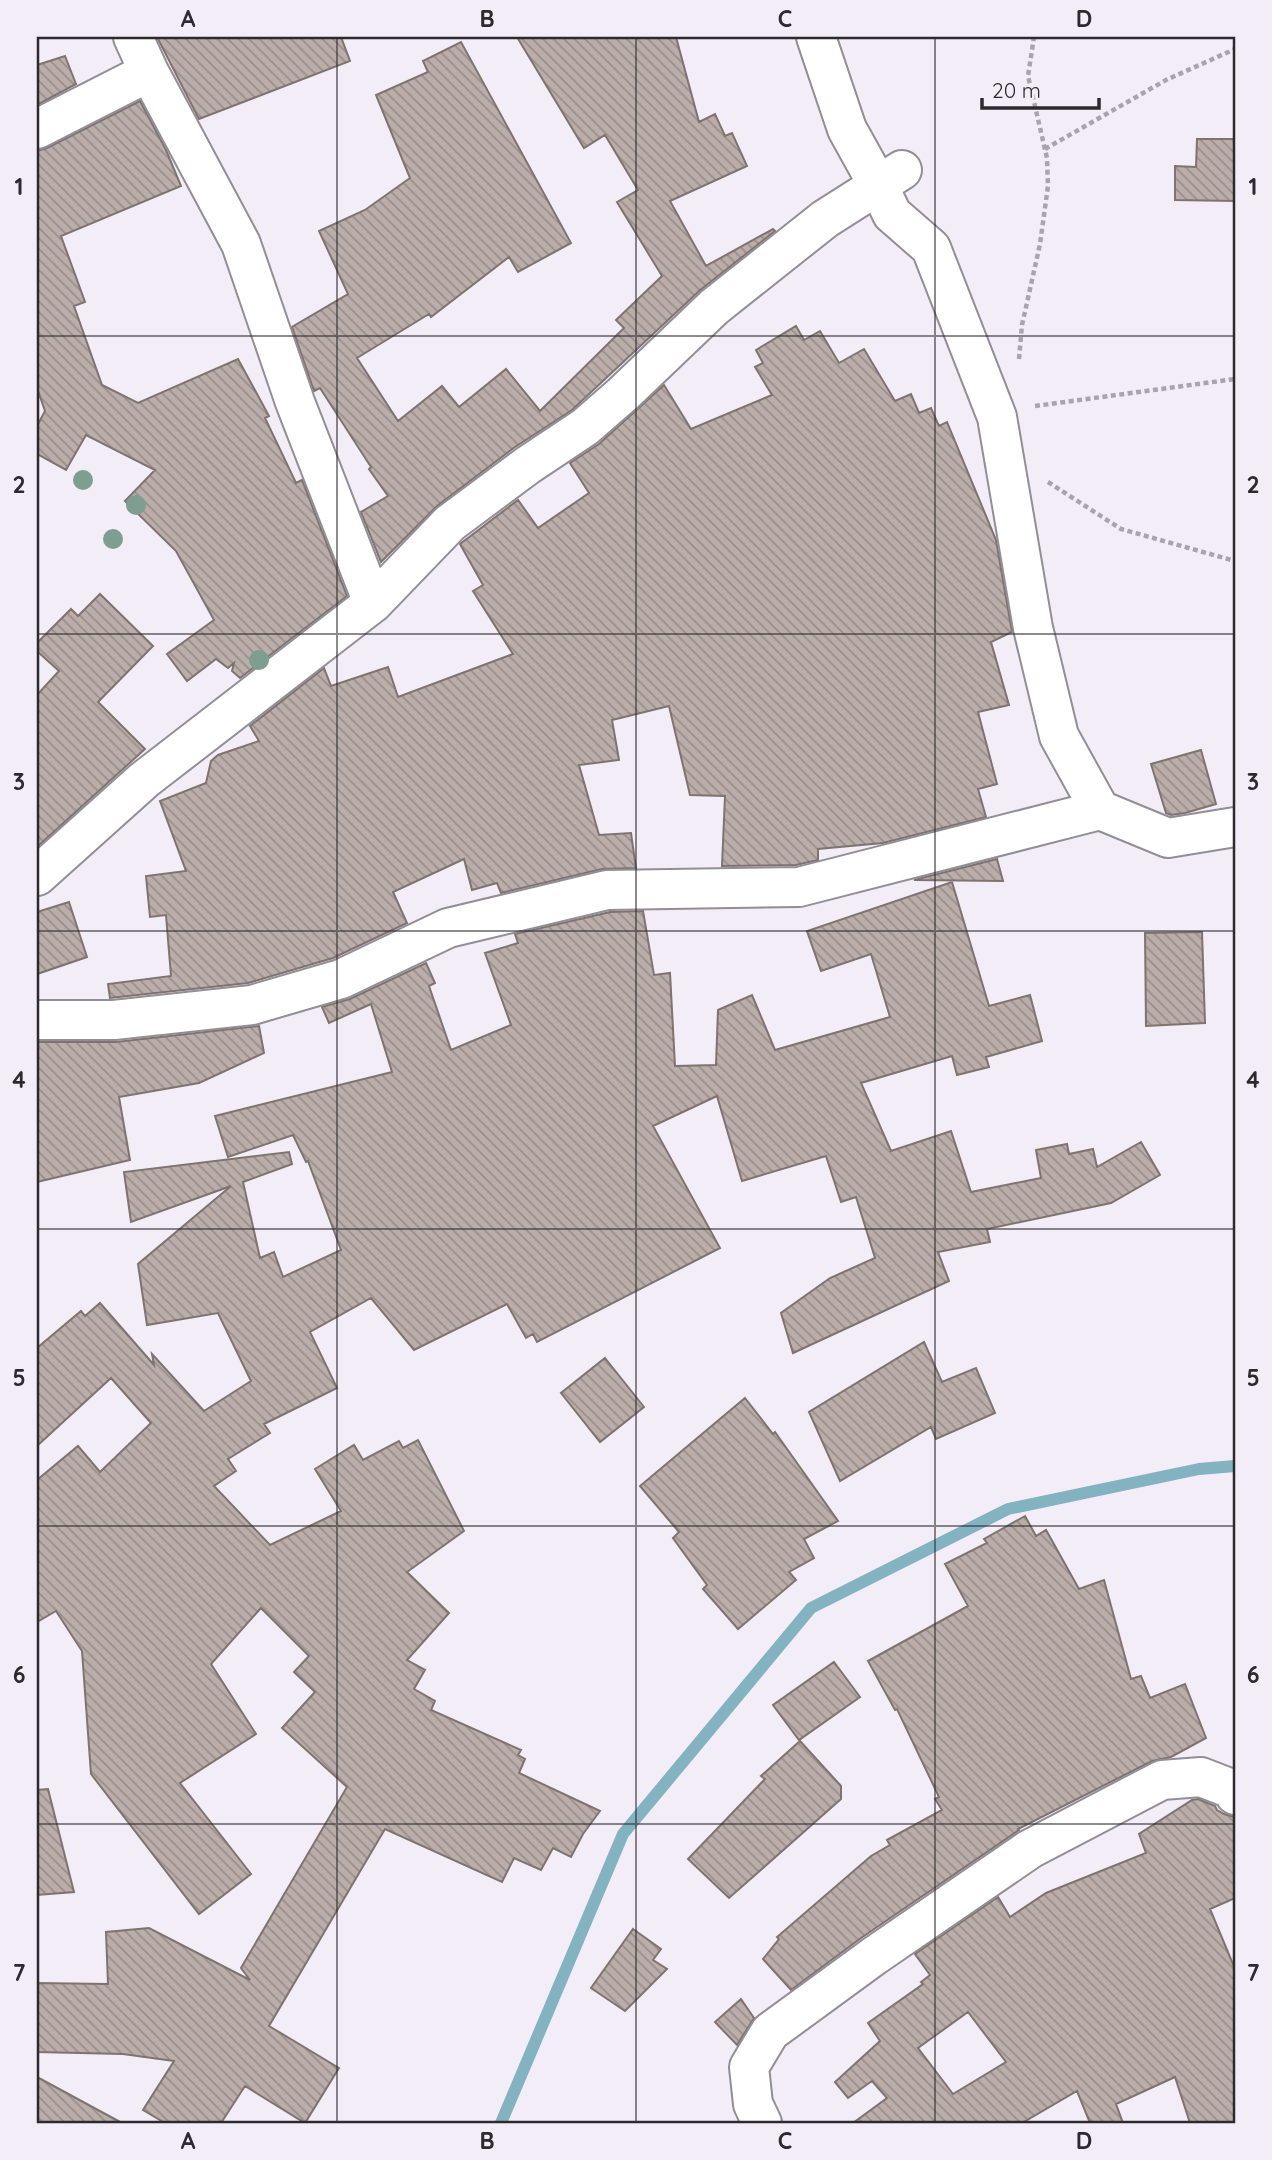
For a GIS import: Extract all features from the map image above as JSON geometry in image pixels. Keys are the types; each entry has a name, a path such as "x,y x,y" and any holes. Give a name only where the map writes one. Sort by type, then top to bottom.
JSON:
{"street":[{"path":"133,37 241,244 295,402 373,603"},
{"path":"816,37 847,128 890,177 892,215 931,248 997,417 1034,628 1059,736 1100,810"},
{"path":"37,129 149,72"},
{"path":"37,876 144,780 373,603 450,523 585,427 713,307 825,219 890,177"},
{"path":"37,1020 114,1020 251,1005 341,979 448,928 607,890 799,887 1100,810 1168,838 1235,827"},
{"path":"762,2123 753,2104 749,2067 770,2032 874,1956 1030,1849 1162,1780 1200,1777 1232,1789 1235,1795"}],"path":[{"path":"1019,361 1022,325 1040,244 1048,186 1045,149 1028,76 1034,37"},
{"path":"1045,149 1166,80 1235,49"},
{"path":"1033,406 1235,379"},
{"path":"1043,470 1048,482 1121,529 1235,561"}],"building":[{"path":"157,37 341,37 350,61 199,119"},
{"path":"517,37 676,37 699,122 715,114 725,136 732,133 747,166 670,201 706,266 773,229 775,231 699,291 572,410 515,447 437,506 381,562 361,512 388,496 320,388 314,391 292,327 348,294 319,231 365,210 410,178 376,95 428,72 423,61 461,42 571,243 518,272 509,257 431,317 429,314 357,358 398,421 442,386 459,407 506,369 540,411 624,328 616,320 662,276 617,202 638,190 605,135 584,148"},
{"path":"65,56 76,84 37,105 37,65"},
{"path":"140,101 166,150 181,186 61,236 85,302 74,306 102,385 138,403 238,359 269,416 265,418 296,483 302,480 347,596 240,678 232,671 234,663 228,668 216,659 187,681 167,654 214,620 176,551 125,501 155,470 86,435 66,470 37,454 37,426 45,411 37,388 37,151"},
{"path":"1197,139 1235,139 1235,201 1175,200 1175,166 1196,167"},
{"path":"796,326 804,340 820,331 839,363 864,349 895,401 911,394 919,413 931,408 939,426 947,422 996,540 1012,632 991,642 1009,705 978,712 997,784 978,789 986,817 883,843 818,849 818,860 796,865 722,866 725,796 690,795 669,706 612,720 619,760 579,765 599,835 631,833 636,868 602,869 501,893 497,883 472,890 464,859 393,892 407,923 333,958 248,983 110,998 108,984 171,976 166,915 150,917 146,876 186,871 160,801 206,783 211,761 218,755 259,741 250,726 324,668 331,686 388,667 398,697 513,654 473,591 483,585 460,544 518,500 538,528 589,493 570,463 599,444 664,385 691,429 772,395 755,367 763,363 756,350"},
{"path":"100,594 153,646 98,702 145,749 37,847 37,695 59,671 37,651 37,643 71,609 78,616"},
{"path":"1201,750 1216,804 1185,813 1166,813 1151,764"},
{"path":"997,859 1003,881 914,880"},
{"path":"952,882 989,1006 1030,995 1042,1041 986,1057 989,1067 957,1075 952,1056 861,1083 891,1151 951,1131 971,1192 1041,1178 1036,1150 1067,1144 1069,1154 1093,1149 1097,1167 1141,1142 1160,1175 1111,1203 987,1229 990,1242 938,1252 949,1281 793,1353 781,1313 830,1278 875,1258 856,1197 841,1202 826,1156 742,1181 717,1096 653,1126 720,1248 537,1342 533,1334 526,1338 507,1304 414,1350 371,1298 310,1332 337,1388 264,1424 270,1433 228,1459 236,1471 214,1486 270,1545 341,1511 315,1469 354,1445 363,1460 399,1441 403,1448 418,1440 464,1531 407,1572 449,1613 407,1660 425,1670 414,1689 435,1701 431,1710 521,1750 518,1755 525,1759 519,1773 600,1811 583,1834 571,1857 553,1848 541,1870 514,1858 502,1882 385,1829 269,2026 339,2068 305,2123 245,2086 221,2123 165,2123 143,2110 174,2061 123,2054 37,2052 37,1983 108,1984 106,1932 149,1928 250,1980 241,1968 347,1787 282,1728 315,1692 294,1672 309,1656 261,1608 211,1664 256,1734 180,1783 251,1874 199,1914 91,1774 82,1651 56,1611 37,1622 37,1480 78,1446 100,1472 151,1423 111,1378 37,1446 37,1348 81,1311 85,1316 100,1303 154,1365 152,1354 204,1411 251,1381 218,1313 147,1325 138,1264 231,1186 131,1222 124,1172 289,1152 292,1164 243,1182 260,1258 274,1252 283,1277 341,1250 308,1161 306,1162 293,1135 228,1157 215,1116 392,1072 371,1004 329,1023 322,1007 350,999 426,963 435,983 429,986 451,1050 511,1025 485,953 518,943 515,934 610,912 643,911 654,975 670,973 675,1066 716,1065 718,1010 752,995 775,1050 890,1017 871,954 821,971 807,931"},
{"path":"69,902 87,957 37,974 37,912"},
{"path":"1202,932 1205,1023 1146,1026 1145,933"},
{"path":"259,1026 264,1053 199,1083 119,1097 130,1160 37,1182 37,1042 116,1042"},
{"path":"924,1342 942,1382 976,1368 995,1413 936,1439 931,1427 840,1481 809,1412"},
{"path":"605,1358 644,1407 600,1442 561,1393"},
{"path":"745,1398 773,1434 775,1432 838,1521 804,1539 814,1558 789,1572 796,1580 738,1629 703,1589 707,1585 673,1538 679,1532 640,1486"},
{"path":"1025,1516 1036,1536 1046,1530 1079,1589 1104,1580 1131,1679 1141,1676 1150,1698 1185,1684 1206,1738 1171,1757 1152,1761 1018,1829 791,1990 763,1959 779,1939 777,1937 871,1856 890,1845 887,1840 942,1810 935,1799 939,1797 897,1709 895,1710 868,1661 968,1606 945,1564 987,1543 984,1539"},
{"path":"834,1662 860,1697 799,1740 773,1705"},
{"path":"800,1741 841,1786 841,1799 729,1898 688,1859 765,1779 761,1776"},
{"path":"48,1789 74,1892 37,1895 37,1790"},
{"path":"1198,1799 1215,1806 1224,1814 1235,1817 1235,1898 1210,1909 1235,1969 1235,2123 1190,2123 1175,2077 1116,2104 1123,2123 1090,2123 1077,2091 1022,2123 853,2123 887,2098 872,2081 848,2098 835,2082 880,2041 868,2023 923,1984 921,1982 930,1975 915,1954 998,1897 1010,1917 1046,1893 1146,1853 1139,1834 1192,1800","holes":["968,2012 1006,2062 953,2094 918,2048"]},
{"path":"633,1929 661,1949 653,1960 667,1969 625,2011 591,1988"},
{"path":"741,1999 754,2018 737,2045 715,2022"},
{"path":"37,2077 122,2123 37,2123"}],"waterway":[{"path":"501,2123 623,1834 811,1608 1008,1509 1199,1469 1235,1466"}]}
